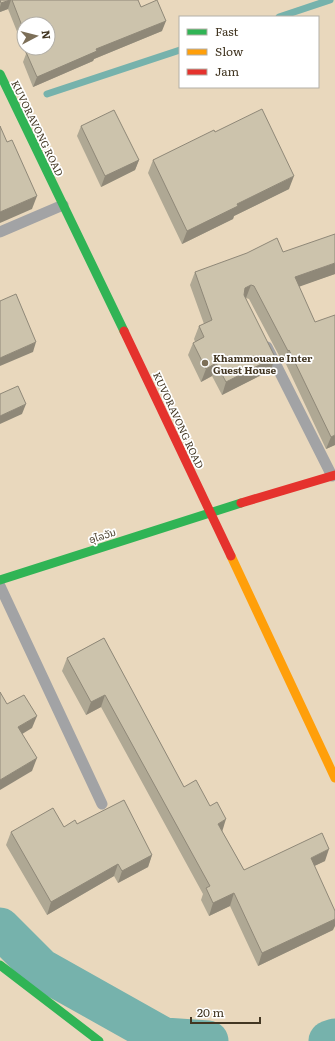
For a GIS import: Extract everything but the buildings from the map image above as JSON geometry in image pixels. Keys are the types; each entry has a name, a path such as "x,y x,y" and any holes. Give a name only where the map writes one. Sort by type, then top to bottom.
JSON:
{"street":[{"name":"KUVORAVONG ROAD","path":"0,74 210,512 335,778"},
{"name":"ອຸໄລວັນ","path":"0,580 210,512 334,476"},
{"path":"0,964 99,1041"}],"lane":[{"path":"0,232 63,204"},
{"path":"261,334 334,476"},
{"path":"0,586 102,804"}],"waterway":[{"path":"282,16 330,0"},
{"path":"47,94 179,50"},
{"path":"0,928 41,969 164,1038 208,1041"},
{"path":"176,1038 179,1041"},
{"path":"329,1041 335,1039"}],"traffic: fast":[{"path":"0,74 124,331"},
{"path":"0,580 241,503"},
{"path":"0,965 99,1041"}],"traffic: slow":[{"path":"231,556 335,778"}],"traffic: jam":[{"path":"124,331 231,556"},
{"path":"241,503 335,475"}],"place":[{"name":"Khammouane Inter Guest House","path":"205,363"}]}
